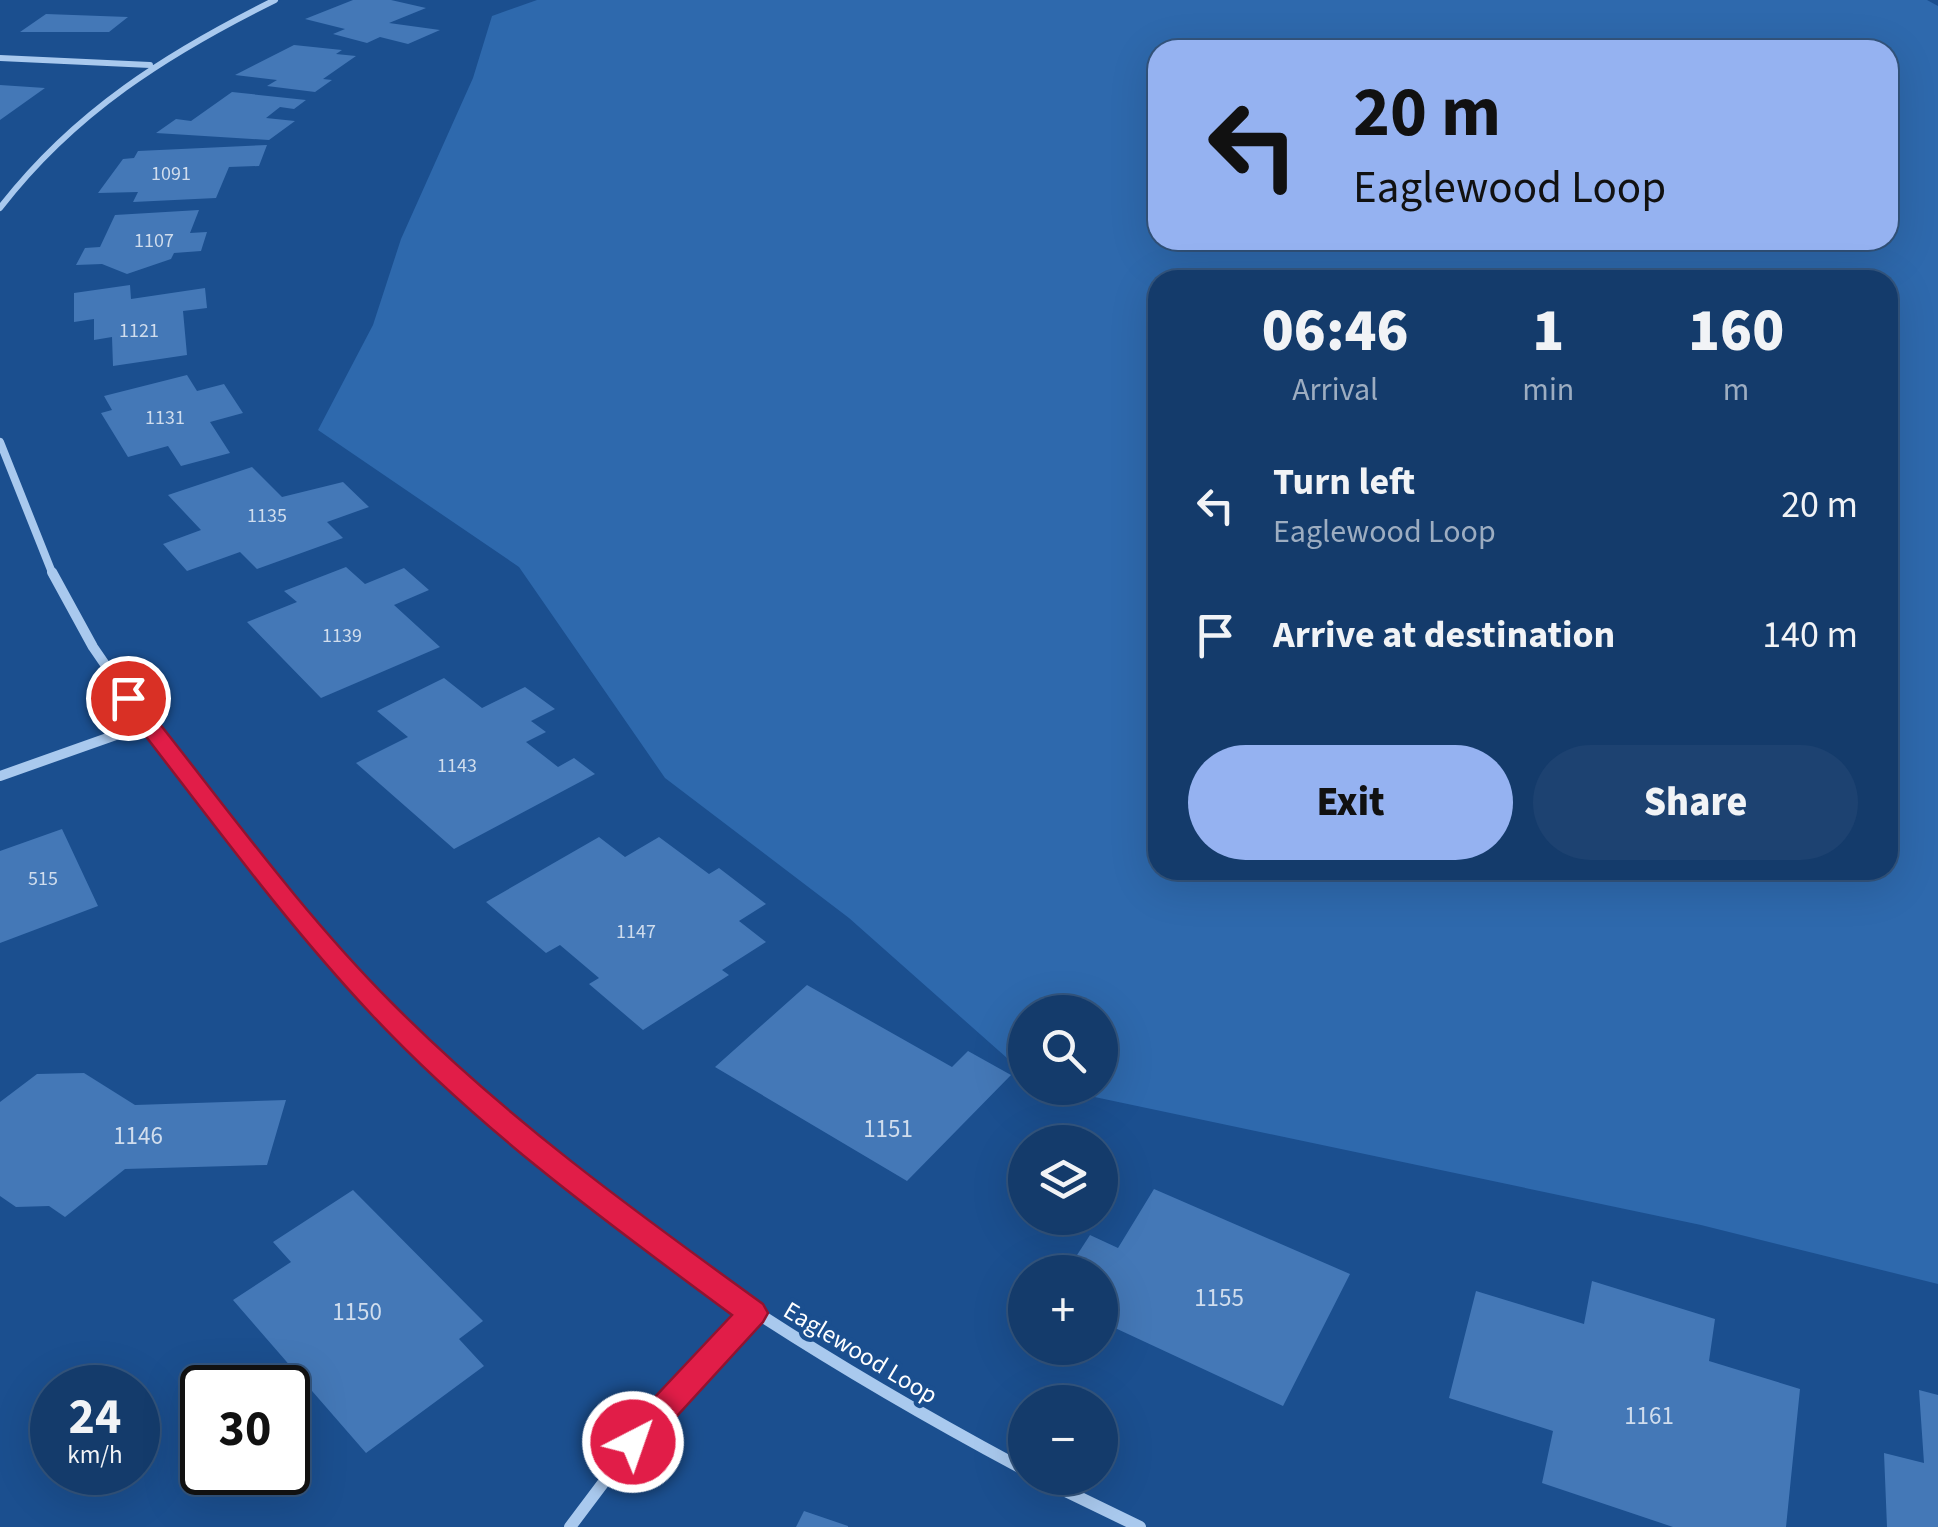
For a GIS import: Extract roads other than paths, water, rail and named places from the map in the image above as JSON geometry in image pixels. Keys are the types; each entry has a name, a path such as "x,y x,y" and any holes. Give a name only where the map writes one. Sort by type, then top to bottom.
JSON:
{"street":[{"path":"0,208 33,164 68,129 152,65 275,0"},
{"path":"0,58 152,65"},
{"name":"Eaglewood Loop","path":"0,442 45,557 73,614 147,724 321,942 418,1044 559,1172 752,1313 852,1375 1008,1461"},
{"path":"0,776 147,724"},
{"path":"570,1527 652,1418 752,1313"},
{"path":"1074,1495 1140,1527"}]}
